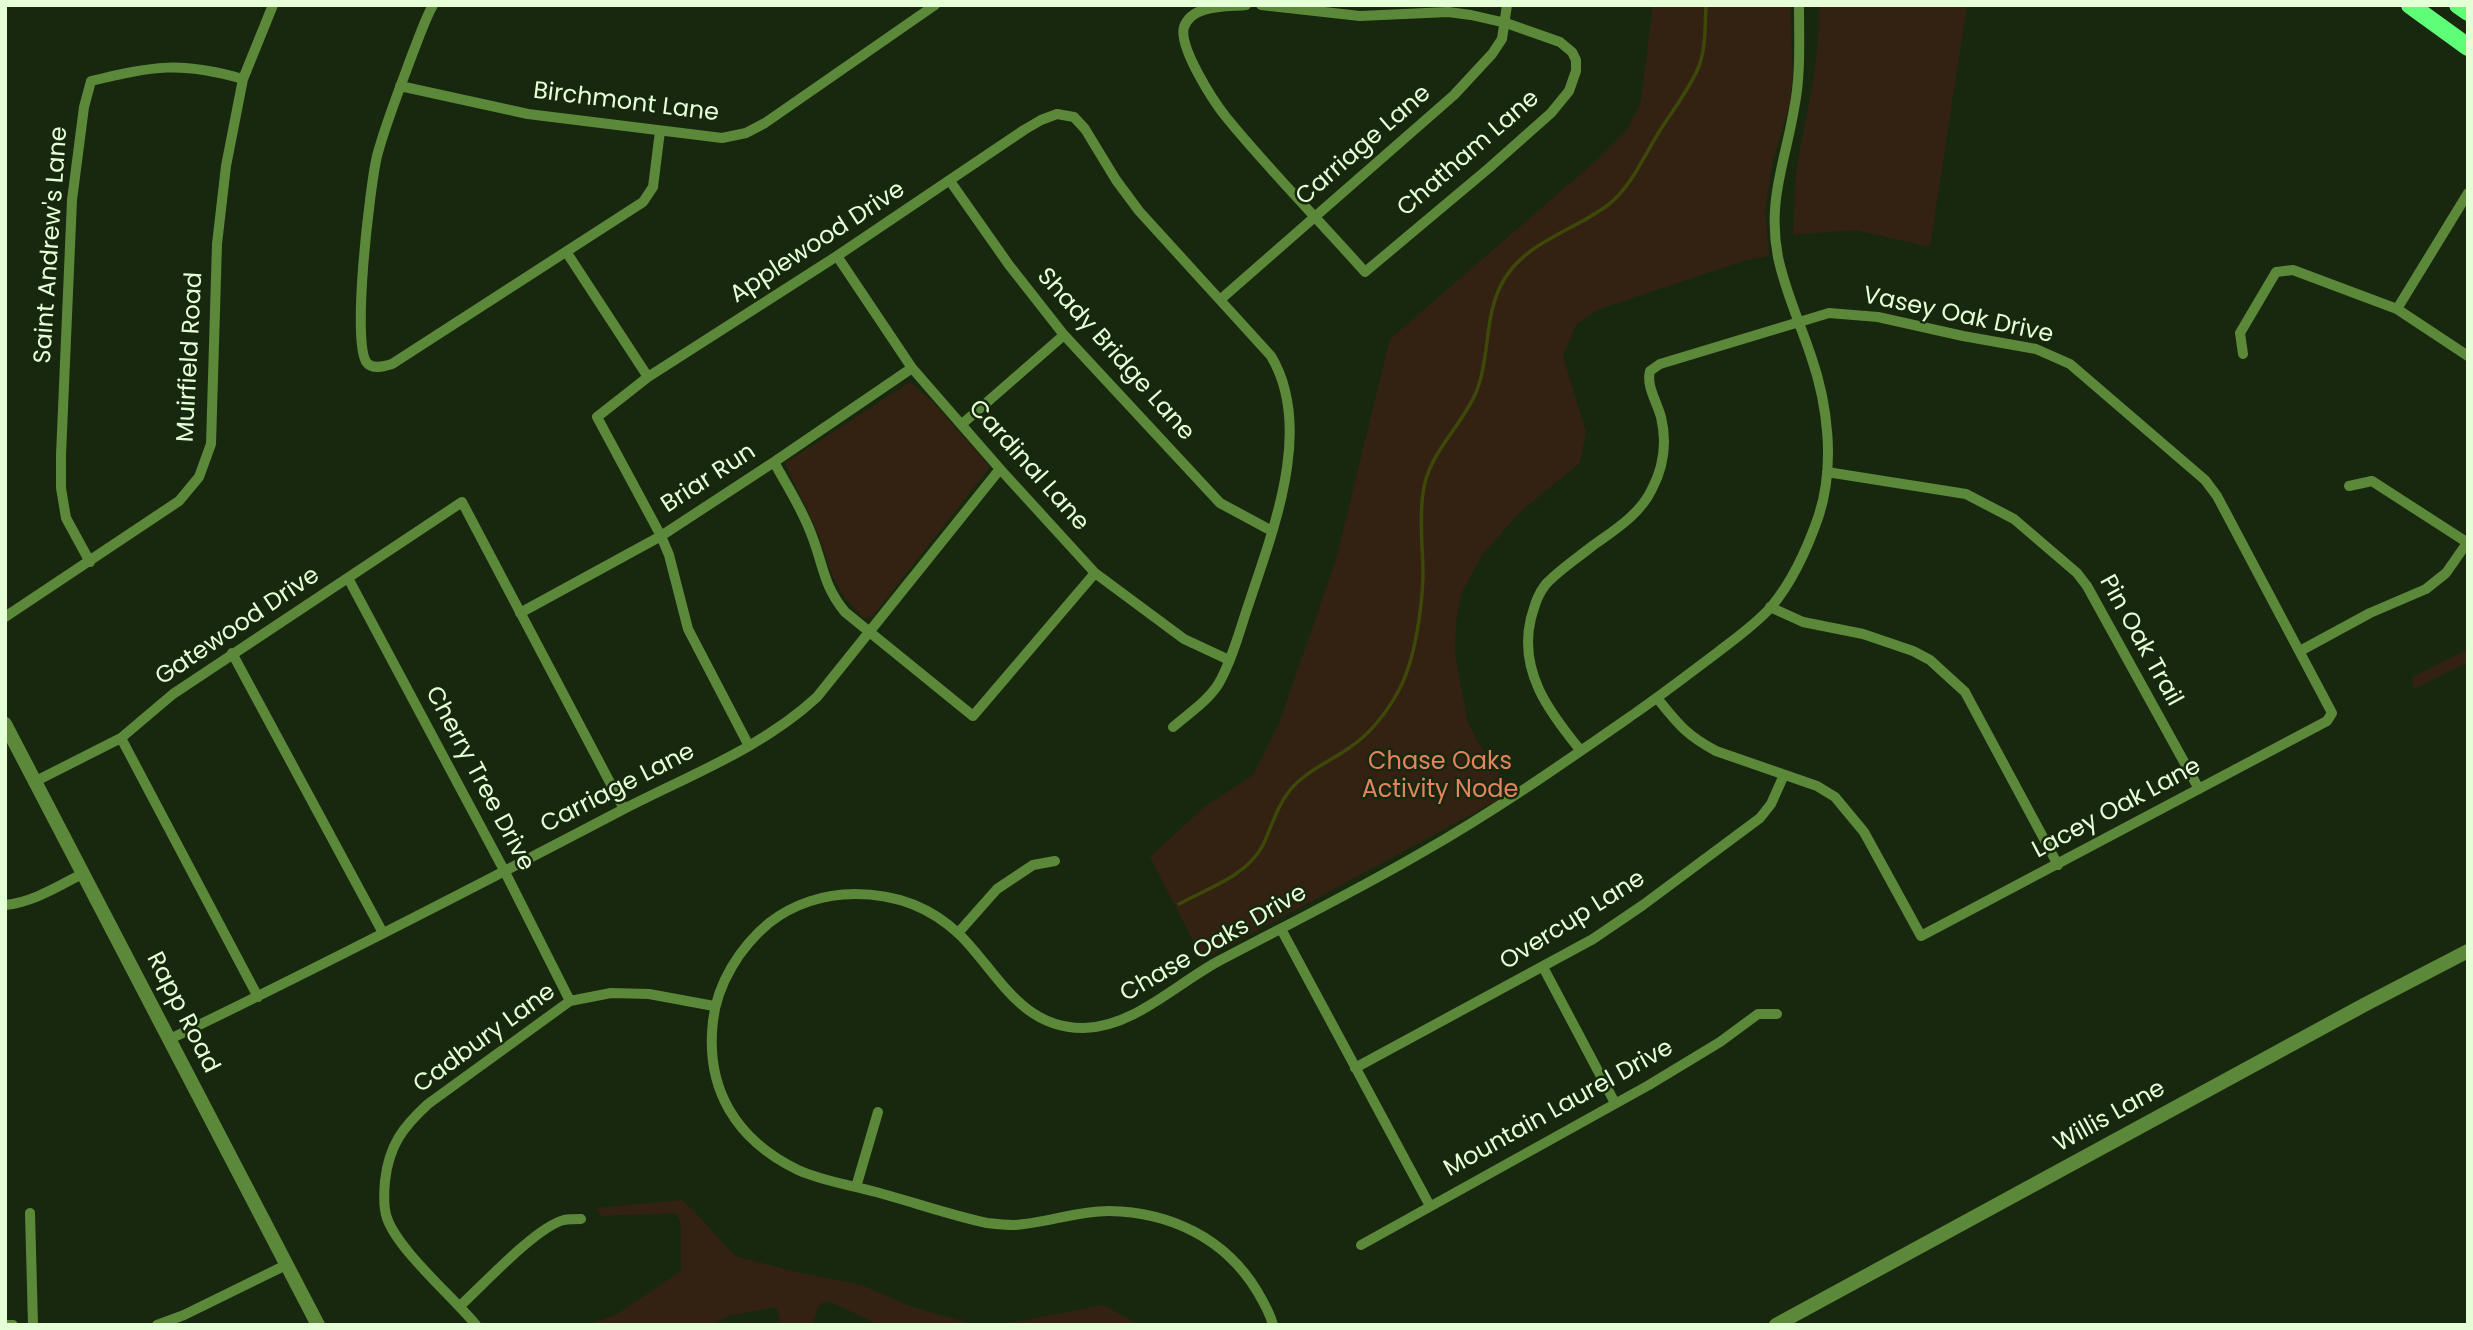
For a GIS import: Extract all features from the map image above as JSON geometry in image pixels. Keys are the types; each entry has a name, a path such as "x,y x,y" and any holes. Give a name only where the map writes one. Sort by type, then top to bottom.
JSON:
{"main road":[{"path":"2410,5 2430,11 2468,47"},
{"path":"2458,5 2468,12"}],"street":[{"name":"Muirfield Road","path":"5,617 179,501 198,477 211,444 217,244 226,166 243,79 273,5"},
{"path":"433,5 400,86 377,157 370,202 360,316 360,337 365,362 369,366 380,368 392,364 643,202 653,187 660,131"},
{"name":"Birchmont Lane","path":"400,86 528,114 722,138 746,133 765,123 935,5"},
{"path":"1246,5 1199,11 1184,27 1184,38 1196,69 1225,116 1316,216"},
{"path":"1261,5 1360,16 1448,12 1506,23"},
{"name":"Carriage Lane","path":"1221,299 1454,94 1492,54 1502,39 1507,5"},
{"name":"Chase Oaks Drive","path":"1273,1325 1247,1274 1228,1255 1191,1228 1165,1219 1108,1211 1080,1213 1013,1225 987,1223 802,1172 771,1154 742,1129 721,1094 713,1072 710,1048 715,1006 733,964 752,937 776,918 833,894 879,894 929,911 958,933 1020,1006 1052,1024 1083,1028 1114,1024 1131,1017 1182,982 1422,853 1501,805 1657,698 1744,632 1770,607 1794,573 1819,514 1828,472 1826,421 1820,385 1778,259 1773,204 1795,106 1799,5"},
{"name":"Chatham Lane","path":"1316,216 1365,272 1551,113 1569,91 1576,71 1572,52 1560,42 1506,23"},
{"name":"Saint Andrew's Lane","path":"90,562 66,518 61,488 61,455 72,200 84,107 91,81 169,65 209,69 243,79"},
{"name":"Applewood Drive","path":"661,536 597,417 648,377 837,257 1041,120 1057,114 1073,117 1086,129 1116,180 1139,211 1221,299"},
{"name":"Shady Bridge Lane","path":"950,181 1009,265 1063,335 1220,503 1272,531"},
{"path":"2397,309 2468,192"},
{"path":"567,253 648,377"},
{"name":"Cardinal Lane","path":"837,257 912,368 1000,470 1095,573 1184,639 1229,660"},
{"path":"2243,354 2240,333 2276,272 2293,270 2397,309 2468,356"},
{"path":"1173,727 1218,685 1229,660 1272,531 1288,454 1289,413 1279,369 1271,356 1221,299"},
{"name":"Vasey Oak Drive","path":"1581,751 1553,716 1535,685 1527,633 1536,599 1546,584 1625,522 1644,503 1651,491 1664,456 1661,417 1649,381 1650,371 1660,364 1829,313 1878,317 2036,349 2070,364 2205,480 2217,496 2327,700 2331,716"},
{"path":"962,424 1063,335"},
{"name":"Briar Run","path":"520,613 661,536 912,368"},
{"path":"774,462 813,537 832,596 845,612 973,716 1095,573"},
{"name":"Carriage Lane","path":"170,1039 505,872 749,746 793,719 817,697 1000,470"},
{"name":"Pin Oak Trail","path":"1828,472 1966,494 2014,519 2077,573 2087,586 2199,789"},
{"path":"2300,651 2370,613 2426,589 2446,573 2467,543 2372,481 2349,486"},
{"name":"Gatewood Drive","path":"36,781 121,738 173,694 232,653 462,502 520,613"},
{"path":"661,536 670,555 688,629 749,746"},
{"name":"Cherry Tree Drive","path":"348,579 505,872 570,1001"},
{"path":"1770,607 1803,622 1863,634 1913,651 1930,660 1965,692 2058,865"},
{"path":"520,613 624,809"},
{"path":"232,653 383,933"},
{"path":"1657,698 1686,733 1701,743 1784,775"},
{"name":"Lacey Oak Lane","path":"1784,775 1818,786 1835,797 1848,811 1872,845 1921,936 2327,721 2331,716"},
{"name":"Rapp Road","path":"5,724 318,1325"},
{"path":"121,738 258,997"},
{"name":"Overcup Lane","path":"1355,1068 1593,939 1643,905 1747,830 1771,804 1784,775"},
{"path":"958,933 997,889 1033,865 1055,861"},
{"path":"5,905 35,898 84,873"},
{"path":"1281,929 1430,1206"},
{"name":"Willis Lane","path":"1776,1325 2468,951"},
{"path":"1543,967 1615,1103"},
{"name":"Cadbury Lane","path":"460,1306 399,1241 386,1217 384,1191 388,1159 397,1139 410,1121 428,1104 570,1001 611,993 649,994 715,1006"},
{"name":"Mountain Laurel Drive","path":"1361,1245 1720,1042 1758,1014 1777,1014"},
{"path":"856,1187 878,1112"},
{"path":"30,1213 33,1325"},
{"path":"476,1325 460,1306 517,1252 548,1227 565,1220 580,1219"},
{"path":"157,1325 184,1315 286,1265"},
{"path":"5,1325 13,1325"}],"green space":[{"name":"Chase Oaks Activity Node","path":"1653,5 1790,5 1793,76 1789,106 1773,161 1765,210 1769,256 1743,261 1597,310 1576,325 1563,356 1586,432 1580,463 1520,512 1482,555 1461,594 1456,623 1455,654 1467,719 1476,739 1513,792 1203,960 1150,857 1203,808 1253,775 1280,721 1336,559 1390,339 1598,159 1628,129 1641,101"},
{"path":"1819,5 1967,5 1930,247 1855,230 1793,235 1797,169 1815,64"},
{"path":"910,382 932,401 990,467 872,617 863,618 844,597 832,575 819,535 785,463"},
{"path":"2468,649 2468,662 2414,689 2412,677"},
{"path":"682,1200 735,1256 862,1285 907,1305 975,1325 880,1325 828,1301 820,1304 812,1325 781,1325 776,1307 729,1316 711,1325 586,1325 614,1316 681,1271 681,1223 676,1213 601,1216 596,1208"},
{"path":"1103,1305 1140,1325 1000,1325"}],"waterway":[{"path":"1179,904 1226,880 1247,865 1263,845 1278,809 1296,783 1364,736 1394,698 1405,678 1419,619 1423,576 1421,514 1426,478 1477,390 1498,291 1505,278 1526,254 1608,205 1630,180 1699,66 1704,44 1706,5"}]}
